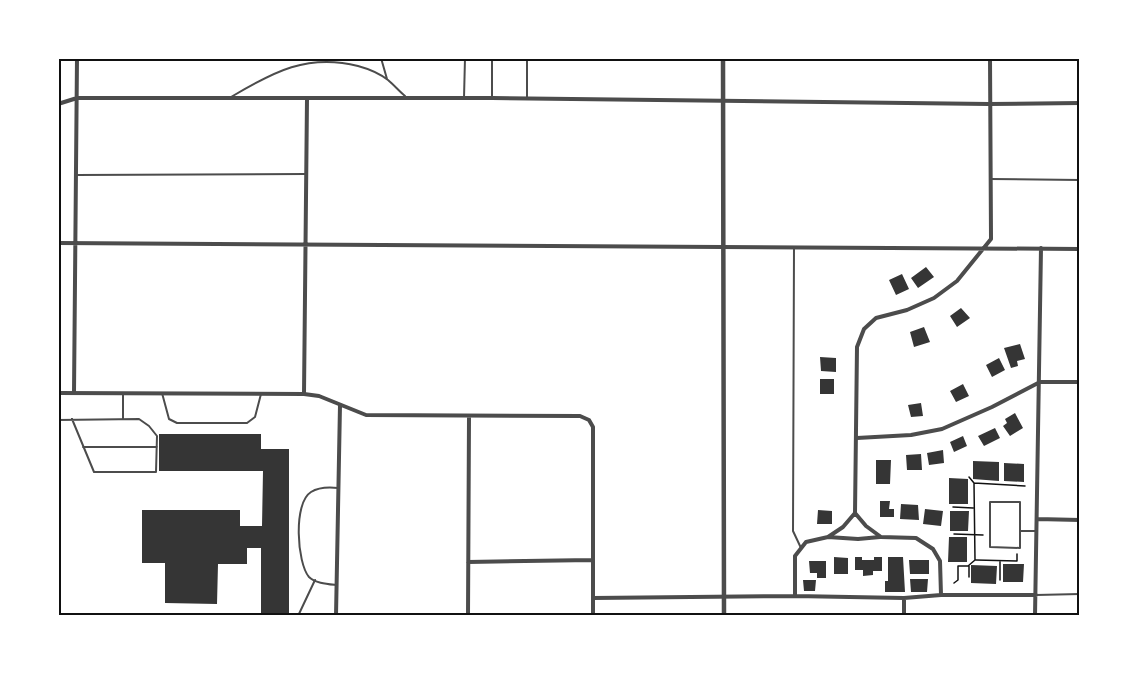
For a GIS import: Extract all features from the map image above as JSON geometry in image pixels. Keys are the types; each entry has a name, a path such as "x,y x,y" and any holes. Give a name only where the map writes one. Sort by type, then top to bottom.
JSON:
{"street":[{"path":"74,393 77,58"},
{"path":"723,58 724,615"},
{"path":"828,537 855,513 857,347 864,329 876,318 907,310 934,298 957,281 991,239 990,58"},
{"path":"58,104 77,98 492,98 1080,103"},
{"path":"303,394 307,99"},
{"path":"58,243 1080,249"},
{"path":"1035,615 1041,248"},
{"path":"857,438 911,435 942,429 1040,382 1080,382"},
{"path":"58,393 303,394 319,396 366,415 580,416 590,420 593,427 593,615"},
{"path":"336,615 340,405"},
{"path":"468,615 469,417"},
{"path":"855,513 880,537"},
{"path":"1037,519 1080,520"},
{"path":"795,596 795,556 806,542 828,537 916,538 933,549 940,561 941,595"},
{"path":"468,561 592,560"},
{"path":"593,598 795,596 904,598 941,595 1036,595"},
{"path":"904,598 904,615"}],"lane":[{"path":"381,58 387,79"},
{"path":"464,98 465,58"},
{"path":"492,58 492,98"},
{"path":"527,58 527,99"},
{"path":"230,98 262,79 295,65 312,62 344,62 372,70 387,79 407,98"},
{"path":"76,175 306,174"},
{"path":"990,179 1080,180"},
{"path":"795,247 793,531 801,548"},
{"path":"123,393 123,419"},
{"path":"162,393 169,418 177,423 247,423 255,417 261,394"},
{"path":"58,420 123,419 139,420 149,426 157,436 156,472 94,472 72,420"},
{"path":"83,447 157,447"},
{"path":"336,585 311,579 303,567 299,516 303,501 310,492 325,487 338,488"},
{"path":"990,502 1020,502 1020,549 990,548 990,535 990,502"},
{"path":"1020,531 1037,531"},
{"path":"298,615 315,580"},
{"path":"1036,595 1080,594"}],"path":[{"path":"969,477 974,483 975,560"},
{"path":"974,483 1025,486"},
{"path":"953,507 974,508"},
{"path":"954,534 990,535"},
{"path":"954,583 958,580 958,566 970,564 975,560 1017,561 1017,548"},
{"path":"1000,561 1000,580"},
{"path":"969,577 970,564"}],"building":[{"path":"926,267 934,277 918,288 911,278"},
{"path":"902,274 909,289 896,295 889,280"},
{"path":"961,308 970,318 957,327 950,316"},
{"path":"924,327 930,342 914,347 910,332"},
{"path":"1020,344 1025,359 1017,361 1018,366 1011,368 1004,348"},
{"path":"820,357 836,358 836,372 821,371"},
{"path":"999,358 1005,370 992,377 986,365"},
{"path":"820,379 834,379 834,394 820,394"},
{"path":"963,384 969,396 956,402 950,391"},
{"path":"921,403 923,416 911,417 908,405"},
{"path":"1015,413 1023,428 1010,436 1003,426 1007,423 1005,419"},
{"path":"995,428 1000,438 984,446 978,436"},
{"path":"159,434 261,434 261,449 289,449 289,616 261,616 261,548 247,548 247,564 218,564 217,604 165,603 165,563 142,563 142,510 240,510 240,526 262,526 263,471 159,471"},
{"path":"963,436 967,446 954,452 950,442"},
{"path":"943,450 944,463 929,465 927,453"},
{"path":"921,454 922,470 907,470 906,455"},
{"path":"876,460 891,460 890,484 876,484"},
{"path":"973,461 999,462 999,481 973,479"},
{"path":"1004,463 1024,464 1024,482 1004,481"},
{"path":"949,478 968,479 968,504 949,504"},
{"path":"880,501 890,501 889,509 894,509 894,517 880,517"},
{"path":"901,504 918,505 919,520 900,519"},
{"path":"925,509 943,511 941,526 923,524"},
{"path":"818,510 832,511 832,524 817,524"},
{"path":"950,511 969,511 968,531 950,531"},
{"path":"949,537 967,537 967,562 948,562"},
{"path":"834,557 848,558 848,574 834,574"},
{"path":"855,557 862,557 862,560 874,560 874,557 882,557 882,571 873,571 873,575 863,576 863,570 855,570"},
{"path":"888,557 903,557 905,592 885,592 885,581 888,581"},
{"path":"909,560 929,560 929,574 910,574"},
{"path":"809,561 826,561 826,578 817,578 817,573 810,573"},
{"path":"1003,564 1024,564 1023,582 1003,582"},
{"path":"971,565 997,566 996,584 971,583"},
{"path":"910,579 928,579 927,592 911,592"},
{"path":"803,580 816,580 815,591 804,591"}]}
